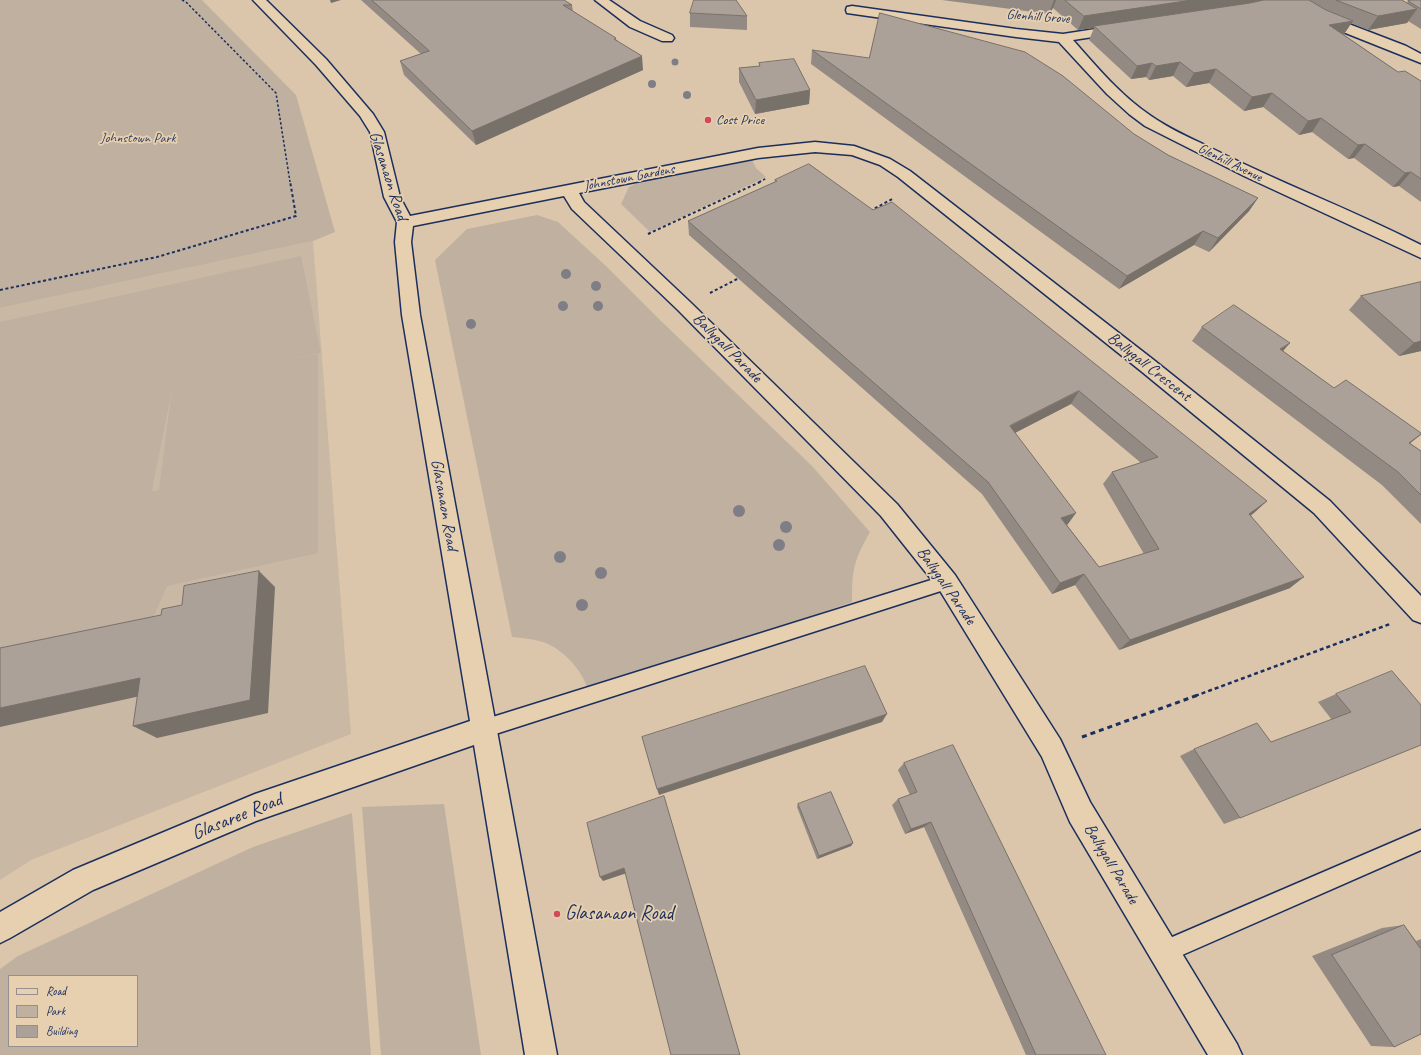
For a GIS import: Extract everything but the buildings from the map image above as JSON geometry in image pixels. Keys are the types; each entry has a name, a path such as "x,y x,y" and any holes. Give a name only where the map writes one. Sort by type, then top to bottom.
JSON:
{"street":[{"name":"Glasanaon Road","path":"259,0 320,62 366,114 377,132 392,197 405,222 403,242 411,315 541,1055"},
{"path":"601,0 635,24 668,38"},
{"path":"1277,4 1291,0 1323,19 1402,49 1421,59"},
{"name":"Glenhill Grove","path":"852,10 1016,33 1063,38 1133,27"},
{"name":"Glenhill Avenue","path":"1063,38 1128,105 1146,119 1213,155 1281,188 1370,226 1421,252"},
{"name":"Johnstown Gardens","path":"405,222 766,152 815,147 854,151"},
{"name":"Ballygall Crescent","path":"854,151 885,162 919,185 989,242 1148,366 1322,507 1421,612"},
{"name":"Ballygall Parade","path":"569,190 578,205 684,306 889,510 948,582 1051,748 1080,812 1226,1055"},
{"name":"Glasaree Road","path":"0,928 83,880 255,808 483,729"}],"lane":[{"path":"483,729 948,582"},
{"path":"1164,952 1421,840"}],"path":[{"path":"0,290 157,258 296,216 276,93 186,2 182,0"},
{"path":"621,247 776,174 766,152"},
{"path":"864,214 919,185"},
{"path":"684,306 746,274"},
{"path":"1051,748 1391,624"}],"shaded area":[{"path":"313,241 351,734 31,860 0,880 0,308"}],"green space":[{"name":"Johnstown Park","path":"0,0 202,0 296,95 335,232 313,241 0,308"},
{"path":"752,160 756,168 766,177 650,232 621,204 629,187 657,173"},
{"path":"537,215 558,222 606,266 812,466 870,532 860,550 855,565 853,573 852,602 589,694 587,686 578,670 566,656 558,650 543,642 512,637 435,260 467,229"},
{"path":"301,256 321,353 247,367 318,354 318,553 167,586 150,625 0,648 0,322","holes":["172,389 159,490 152,491"]},
{"path":"444,804 481,1055 381,1055 362,807"},
{"path":"352,813 371,1055 0,1055 0,969 18,956 253,847"}],"place":[{"name":"Cost Price","path":"708,120"},
{"name":"Glasanaon Road","path":"557,914"}]}
